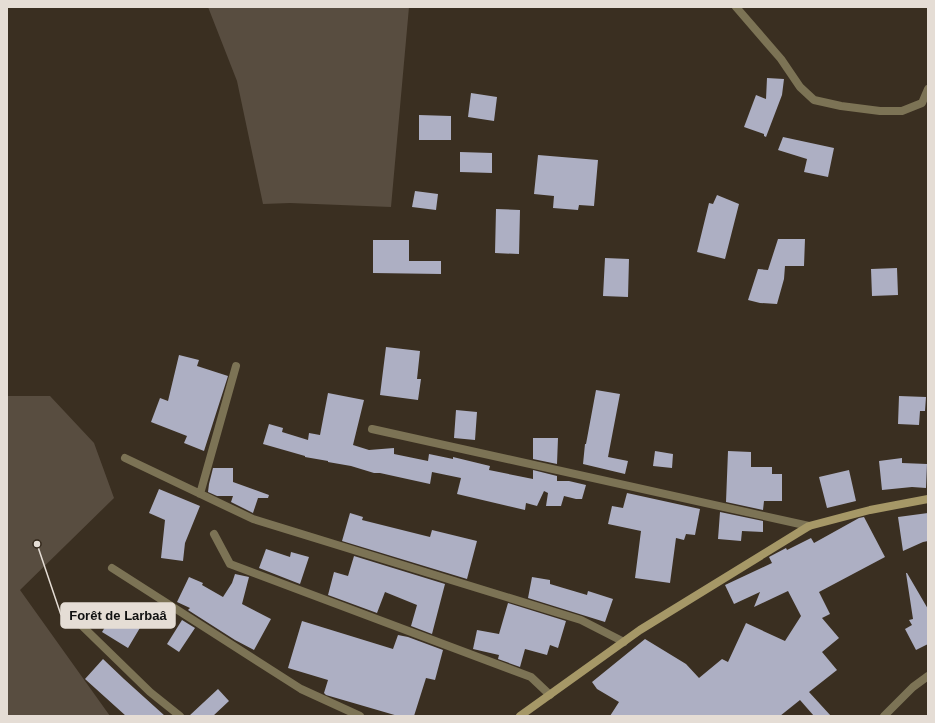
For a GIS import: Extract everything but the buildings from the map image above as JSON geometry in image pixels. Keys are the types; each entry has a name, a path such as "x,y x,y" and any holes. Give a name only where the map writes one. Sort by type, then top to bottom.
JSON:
{"street":[{"path":"736,7 781,60 800,87 814,100 841,106 880,111 902,111 922,103 928,89"},
{"path":"200,494 236,366"},
{"path":"372,429 809,526"},
{"path":"125,458 253,519 581,620 624,642"},
{"path":"523,715 640,630 809,526 870,510 928,499"},
{"path":"214,534 230,564 531,677 550,694"},
{"path":"112,568 301,689 360,716"},
{"path":"76,620 150,692 180,716"},
{"path":"884,716 913,687 928,676"}],"shaded area":[{"path":"208,7 409,7 391,207 290,203 263,204 237,81"},
{"path":"7,396 50,396 94,443 114,498 20,590 110,716 7,716"}],"place":[{"name":"Forêt de Larbaâ","path":"37,544"}]}
